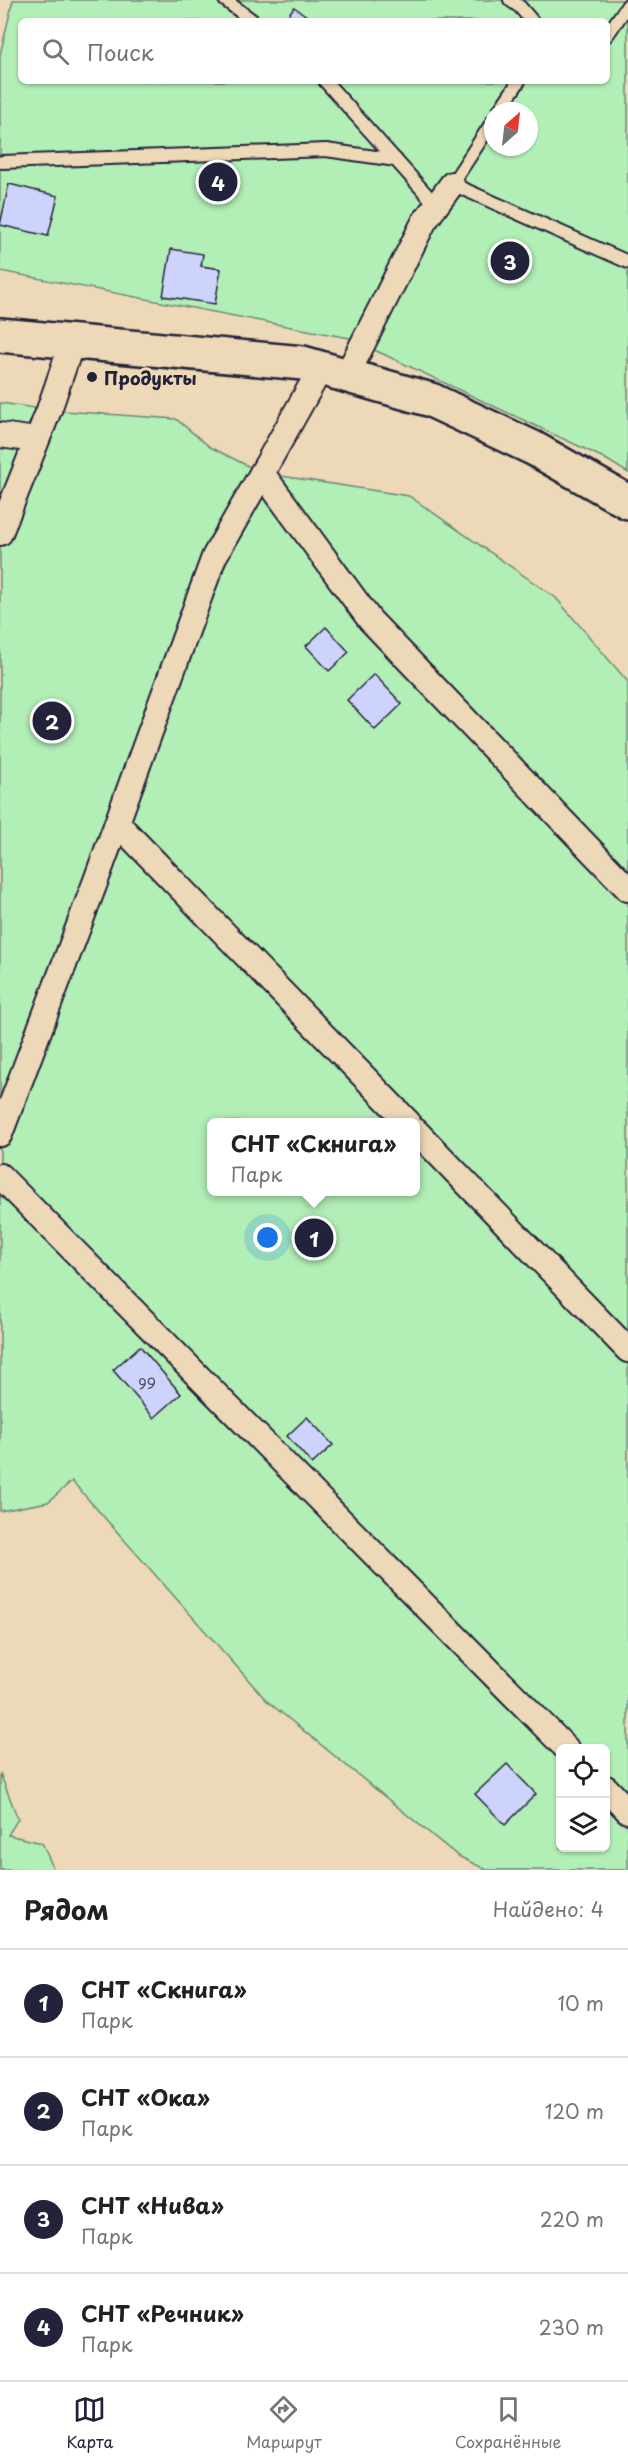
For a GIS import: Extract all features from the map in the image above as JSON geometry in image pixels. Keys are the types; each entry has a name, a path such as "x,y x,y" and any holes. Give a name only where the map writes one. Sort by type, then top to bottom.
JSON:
{"street":[{"path":"0,1134 214,557 262,473 334,371 424,222 452,183"},
{"path":"0,335 303,363 334,371 431,400 532,448 628,502"},
{"path":"0,533 49,410 72,343"},
{"path":"0,435 36,440"},
{"path":"262,473 370,620 628,889"},
{"path":"117,823 404,1118"},
{"path":"420,1135 628,1350"},
{"path":"0,1176 561,1744"},
{"path":"610,1792 628,1811"}],"lane":[{"path":"225,0 249,18"},
{"path":"510,0 529,18"},
{"path":"610,31 628,5"},
{"path":"328,84 436,205"},
{"path":"506,102 517,84"},
{"path":"484,135 452,183 628,262"},
{"path":"2,162 326,150 396,160"}],"green space":[{"path":"13,0 628,0 628,473 604,458 349,338 0,271 0,55"},
{"path":"0,403 49,410 176,419 210,447 262,473 409,496 556,598 628,682 628,1870 487,1870 458,1856 267,1701 72,1481 48,1502 0,1511"},
{"path":"0,1773 18,1819 8,1835 42,1843 54,1870 0,1870"}],"building":[{"path":"294,7 310,18 286,18"},
{"path":"9,184 58,196 48,236 0,225"},
{"path":"171,249 203,254 201,266 221,269 215,304 163,296"},
{"path":"326,627 349,652 329,671 306,646"},
{"path":"374,674 402,704 375,730 347,700"},
{"path":"140,1346 181,1394 154,1418 113,1370"},
{"path":"307,1417 333,1445 312,1464 287,1436"},
{"path":"507,1764 536,1794 505,1825 475,1794"}],"place":[{"name":"СНТ «Речник»","path":"218,182"},
{"name":"СНТ «Нива»","path":"510,261"},
{"name":"Продукты","path":"92,377"},
{"name":"СНТ «Ока»","path":"52,721"},
{"name":"СНТ «Скнига»","path":"314,1238"}]}
